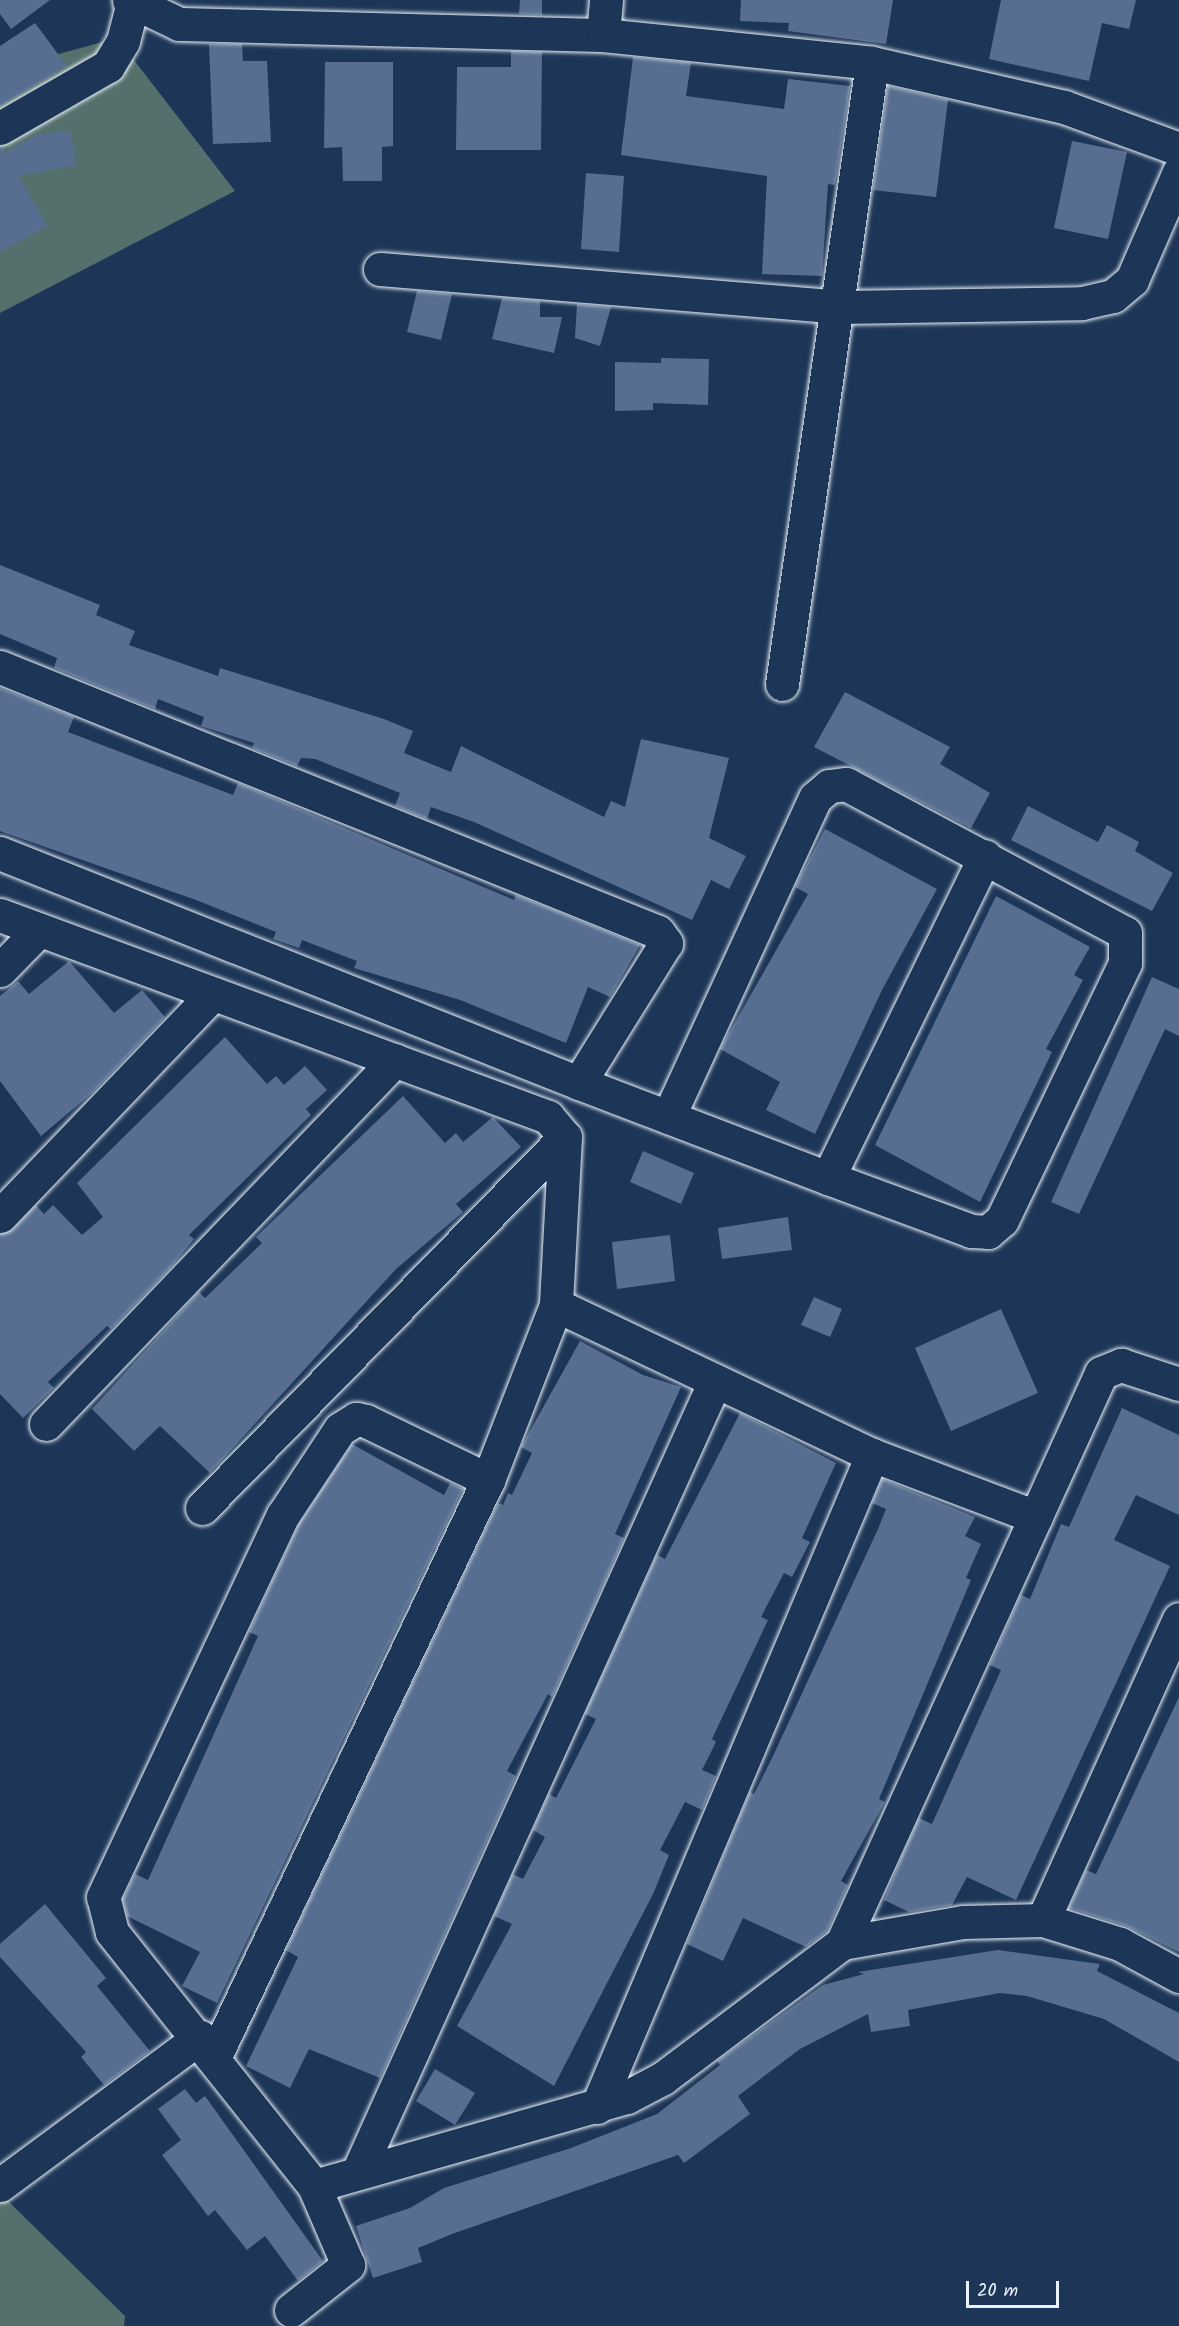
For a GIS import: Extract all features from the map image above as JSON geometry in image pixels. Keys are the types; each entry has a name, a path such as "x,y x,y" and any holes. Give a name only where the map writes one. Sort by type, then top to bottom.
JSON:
{"street":[{"path":"603,35 606,0"},
{"path":"0,128 108,66 123,41 131,1 179,24 603,35 872,63 1064,106 1179,149"},
{"path":"782,684 839,307 872,63"},
{"path":"380,269 839,307 1082,303 1113,296 1132,280 1145,261 1179,172"},
{"path":"0,667 658,932 666,944 664,951 579,1083"},
{"path":"0,853 579,1083 668,1117 828,1178 971,1231 988,1232 1002,1220 1129,950 1119,926 846,784 821,791 668,1117"},
{"path":"828,1178 985,856"},
{"path":"0,915 548,1117 566,1137 556,1305 488,1480 207,2047 0,2185"},
{"path":"0,970 39,930"},
{"path":"0,1216 213,994"},
{"path":"46,1424 395,1060"},
{"path":"202,1508 566,1137"},
{"path":"556,1305 872,1455 1036,1516"},
{"path":"842,1943 1101,1373 1121,1365 1179,1384"},
{"path":"358,2172 715,1381"},
{"path":"291,2310 348,2265 314,2186 207,2047 112,1932 103,1897 283,1515 327,1446 356,1419 488,1480"},
{"path":"597,2107 872,1455"},
{"path":"1043,1920 1179,1619"},
{"path":"314,2186 597,2107 663,2078 842,1943 963,1922 1043,1920 1120,1944 1179,1976"}],"green space":[{"path":"117,38 235,191 0,313 0,70"},
{"path":"0,2193 125,2316 124,2326 0,2326"}],"building":[{"path":"0,0 50,0 11,29 0,14"},
{"path":"520,0 542,0 542,15 519,14"},
{"path":"741,0 893,0 886,44 788,31 789,23 740,21"},
{"path":"1001,0 1136,0 1129,29 1102,23 1089,81 989,59"},
{"path":"35,23 67,66 0,106 0,46"},
{"path":"209,44 242,44 243,61 267,61 271,142 213,144"},
{"path":"511,51 542,52 541,150 456,150 457,67 511,67"},
{"path":"633,57 691,63 686,96 784,109 788,79 850,86 835,185 828,184 822,276 762,274 767,176 621,155"},
{"path":"325,62 393,62 393,146 382,147 382,181 343,181 342,147 324,148"},
{"path":"888,86 948,100 936,197 873,190"},
{"path":"70,130 76,165 19,176 47,226 0,252 0,147 5,152 36,135"},
{"path":"1072,141 1127,152 1108,239 1054,228"},
{"path":"586,173 624,176 619,252 581,249"},
{"path":"417,291 452,294 441,340 407,332"},
{"path":"502,298 540,301 540,317 562,317 554,353 492,339"},
{"path":"577,304 611,307 600,346 575,338"},
{"path":"661,358 709,359 708,405 653,403 653,410 615,411 615,362 661,363"},
{"path":"0,565 100,605 96,615 135,631 129,645 218,676 220,668 384,719 413,731 404,753 451,772 461,746 604,817 611,801 625,807 641,739 729,758 709,838 746,856 729,889 711,880 692,920 474,822 431,807 427,819 395,806 400,793 315,759 301,758 297,766 252,748 254,743 201,726 204,717 158,699 155,709 54,668 57,658 0,634"},
{"path":"0,688 74,717 68,732 233,795 238,783 514,900 516,895 640,945 610,997 588,987 566,1043 460,1000 354,968 357,961 302,940 299,948 273,939 276,932 196,900 0,831"},
{"path":"845,692 950,747 940,764 990,793 971,828 814,747"},
{"path":"1028,806 1098,842 1107,825 1139,842 1135,851 1173,873 1152,911 1011,840"},
{"path":"825,829 937,889 882,990 815,1134 766,1110 780,1082 720,1049 808,894 795,887"},
{"path":"996,896 1090,947 1074,975 1083,980 1046,1049 1052,1052 980,1202 875,1145"},
{"path":"69,961 114,1013 142,990 165,1017 92,1093 41,1136 0,1081 0,996 18,981 29,994"},
{"path":"1152,977 1179,989 1179,1036 1165,1029 1079,1214 1051,1202"},
{"path":"225,1037 267,1084 276,1076 284,1085 305,1066 327,1090 306,1109 311,1115 189,1235 194,1239 172,1266 111,1329 107,1326 48,1382 54,1388 23,1418 0,1394 0,1234 13,1229 36,1205 44,1214 53,1205 82,1235 103,1217 77,1183"},
{"path":"403,1096 445,1143 456,1133 463,1142 493,1117 521,1147 456,1204 463,1212 396,1269 210,1473 160,1426 134,1451 92,1409 199,1292 205,1298 262,1243 256,1237"},
{"path":"643,1151 694,1173 681,1204 630,1182"},
{"path":"788,1217 792,1250 722,1259 718,1228"},
{"path":"670,1235 675,1281 617,1289 612,1242"},
{"path":"814,1297 842,1309 830,1337 801,1325"},
{"path":"1001,1309 1038,1393 951,1431 915,1348"},
{"path":"580,1341 643,1375 681,1387 615,1534 624,1538 552,1697 548,1694 507,1771 516,1776 380,2078 309,2049 290,2088 246,2066 298,1957 286,1950 498,1503 503,1505 508,1493 512,1495 532,1453 521,1447"},
{"path":"1122,1408 1179,1435 1179,1515 1136,1495 1114,1540 1170,1566 1016,1900 967,1877 952,1905 909,1912 884,1900 903,1854 919,1818 932,1824 1001,1670 990,1665 1021,1595 1030,1599 1061,1524 1069,1527"},
{"path":"740,1413 836,1463 802,1538 810,1542 792,1577 784,1573 761,1617 768,1620 712,1739 716,1742 702,1770 716,1776 702,1810 685,1802 660,1850 669,1855 654,1892 554,2086 457,2026 512,1924 494,1916 513,1874 523,1879 545,1837 533,1830 549,1794 556,1798 596,1719 585,1714 657,1555 665,1559"},
{"path":"352,1444 444,1495 450,1483 463,1489 217,2003 182,1986 200,1952 127,1916 123,1899 135,1874 148,1880 258,1636 249,1632 299,1524"},
{"path":"882,1479 975,1517 965,1536 981,1544 966,1578 971,1580 879,1799 885,1802 841,1881 848,1885 827,1931 806,1947 743,1918 723,1961 687,1944 750,1792 754,1794 773,1756 878,1529 886,1509 872,1503"},
{"path":"1179,1697 1179,1952 1126,1926 1069,1908 1086,1870 1096,1874"},
{"path":"45,1904 106,1978 97,1986 150,2051 104,2085 81,2057 86,2052 0,1957 0,1944"},
{"path":"998,1950 1100,1964 1097,1971 1179,2013 1179,2062 1104,2019 1027,1996 1000,1993 908,2010 910,2026 871,2032 868,2014 800,2049 738,2096 750,2114 684,2163 678,2155 452,2234 418,2248 422,2262 373,2278 356,2226 410,2208 444,2188 571,2148 657,2114 720,2065 717,2061 823,1985 864,1974 858,1972"},
{"path":"435,2069 475,2093 455,2125 416,2101"},
{"path":"185,2089 196,2103 205,2096 323,2261 298,2281 265,2236 247,2250 215,2210 208,2216 162,2155 181,2140 158,2109"}]}
